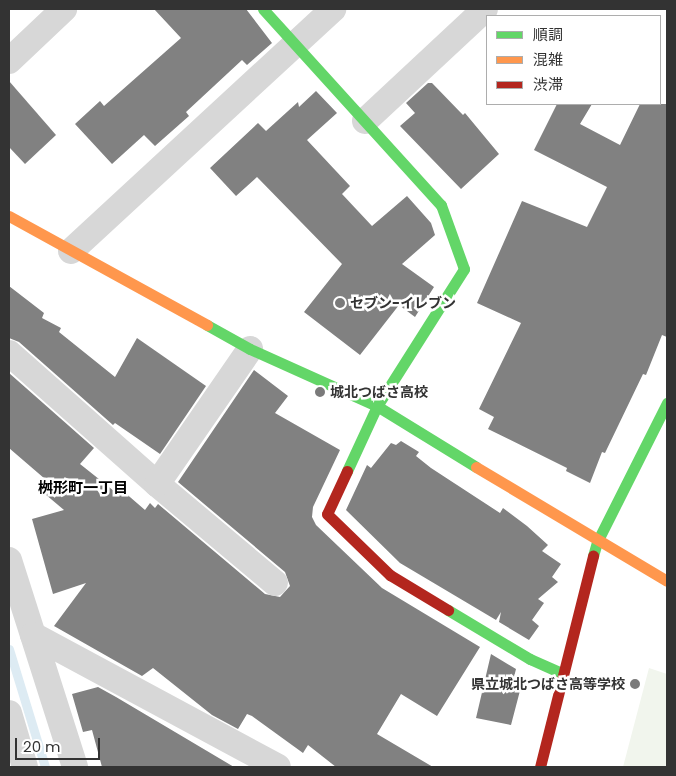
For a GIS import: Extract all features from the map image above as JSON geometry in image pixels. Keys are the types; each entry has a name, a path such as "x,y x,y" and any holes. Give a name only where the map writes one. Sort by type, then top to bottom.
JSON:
{"street":[{"path":"9,61 64,9"},
{"path":"263,9 441,205 464,269 377,406 327,514 390,575 530,659 563,674"},
{"path":"70,250 333,9"},
{"path":"365,121 484,9"},
{"path":"9,216 250,349 377,406 597,542 667,581"},
{"path":"156,484 250,349"},
{"path":"9,353 156,484 275,583"},
{"path":"540,767 597,542 667,403"},
{"path":"9,560 75,767"},
{"path":"33,635 278,767"},
{"path":"9,713 25,767"}],"shaded area":[{"path":"649,668 667,674 667,767 623,767"}],"building":[{"path":"154,9 246,9 272,43 247,65 242,60 186,112 189,116 155,146 144,135 112,164 75,124 100,101 104,106 181,38"},
{"path":"9,81 56,135 25,164 9,147"},
{"path":"428,83 432,83 463,115 465,113 499,154 461,189 400,126 415,113 406,103"},
{"path":"316,91 337,113 307,140 350,186 342,194 372,226 407,196 431,223 435,235 402,264 434,287 415,317 399,305 360,355 304,312 342,264 257,177 236,196 210,168 258,123 266,131 298,102 299,107"},
{"path":"667,104 667,337 662,335 646,375 643,374 605,453 602,452 590,483 566,471 567,468 488,429 494,417 479,409 521,323 477,303 522,201 587,227 607,187 534,150 556,105 591,105 580,124 620,145 640,105"},
{"path":"9,286 44,313 42,318 61,328 59,332 115,377 137,338 206,386 160,454 115,423 113,425 19,342 9,338"},
{"path":"254,370 288,396 275,413 340,450 313,507 312,517 316,525 382,588 480,647 437,716 401,694 377,734 433,767 336,767 308,745 303,753 247,714 238,729 212,715 153,668 142,676 54,626 86,583 53,594 32,519 64,510 45,494 52,485 9,448 9,373 94,448 80,464 119,495 123,491 145,510 150,503 155,508 158,504 265,594 280,597 290,586 285,572 178,482"},
{"path":"401,441 419,452 416,456 431,468 500,513 503,508 527,526 548,545 542,551 561,564 552,577 558,582 538,599 544,603 532,620 539,626 529,640 499,622 501,612 496,620 400,563 346,510 367,465 371,468 391,443 396,445"},
{"path":"491,654 516,669 513,681 522,683 511,725 476,718"},
{"path":"98,687 234,767 102,767 92,730 83,732 72,694"}],"waterway":[{"path":"9,649 45,767"}],"traffic: fast":[{"path":"263,9 441,205 464,269 377,406 347,471"},
{"path":"207,325 250,349 377,406 476,467"},
{"path":"593,556 597,542 667,403"},
{"path":"448,610 530,659 563,674"}],"traffic: slow":[{"path":"9,216 207,325"},
{"path":"476,467 667,581"}],"traffic: jam":[{"path":"347,471 327,514 390,575 448,610"},
{"path":"540,767 593,556"}],"place":[{"name":"セブン-イレブン","path":"340,303"},
{"name":"城北つばさ高校","path":"320,392"},
{"name":"県立城北つばさ高等学校","path":"635,684"}],"district":[{"name":"桝形町一丁目","path":"83,488"}]}
